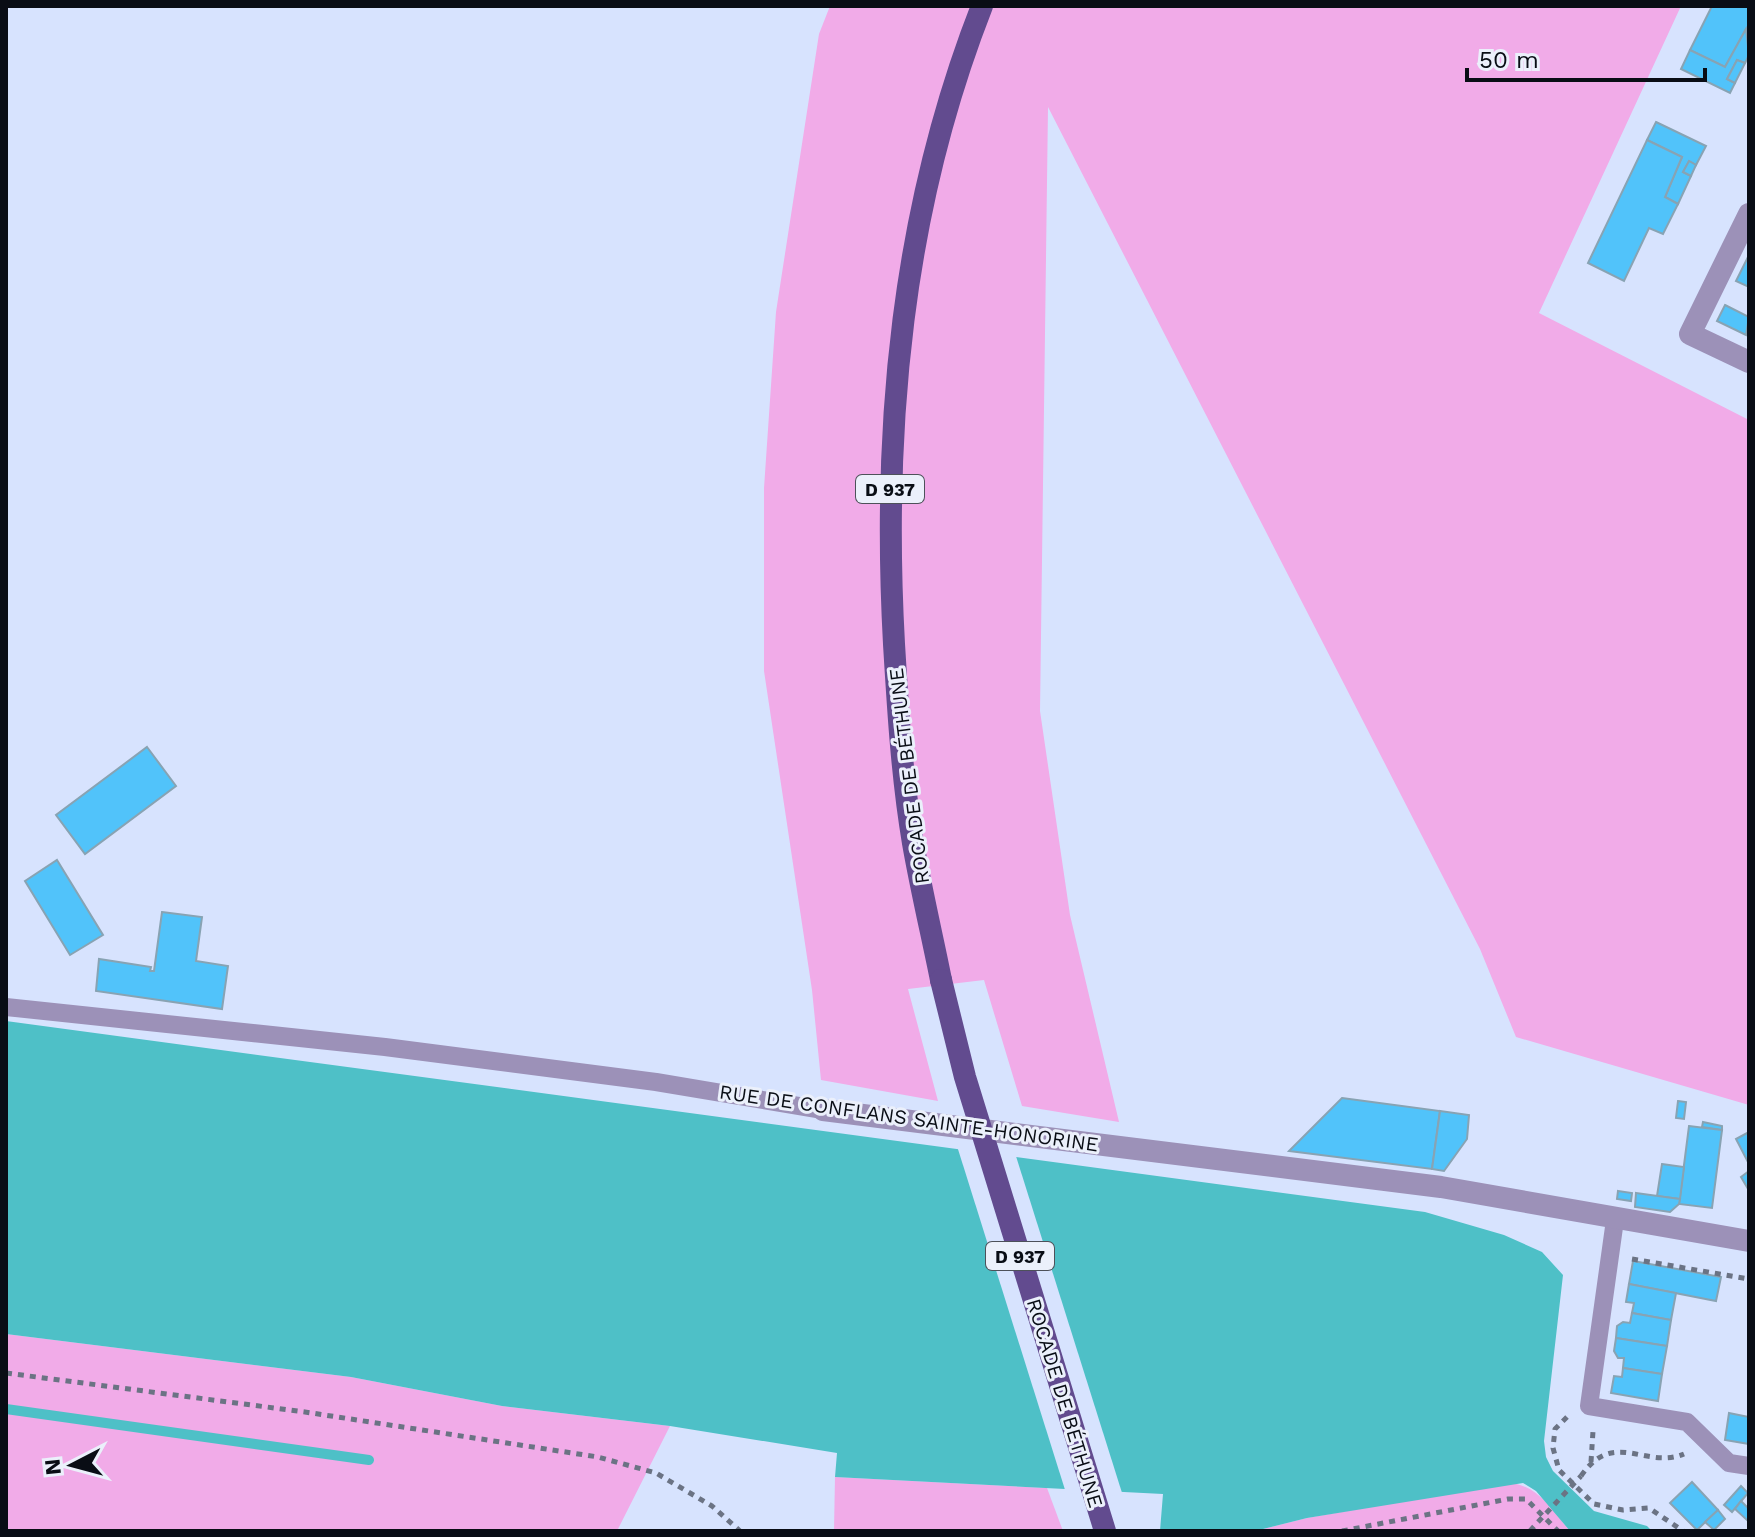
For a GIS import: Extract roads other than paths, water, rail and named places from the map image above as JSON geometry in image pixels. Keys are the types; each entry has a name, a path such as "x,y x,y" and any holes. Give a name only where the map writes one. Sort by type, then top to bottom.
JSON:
{"main road":[{"name":"ROCADE DE BÉTHUNE","path":"982,6 958,67 935,144 898,345 890,459 898,706 913,843 965,1077 1105,1531"}],"street":[{"path":"1749,214 1690,334 1749,362"},
{"name":"RUE DE CONFLANS SAINTE-HONORINE","path":"823,1110 1441,1187 1615,1220 1749,1241"}],"lane":[{"name":"RUE DE CONFLANS SAINTE-HONORINE","path":"6,1007 385,1047 656,1082 823,1110"},
{"path":"1615,1220 1589,1406 1687,1422 1729,1463 1749,1466"}],"waterway":[{"path":"6,1409 369,1460"}]}
